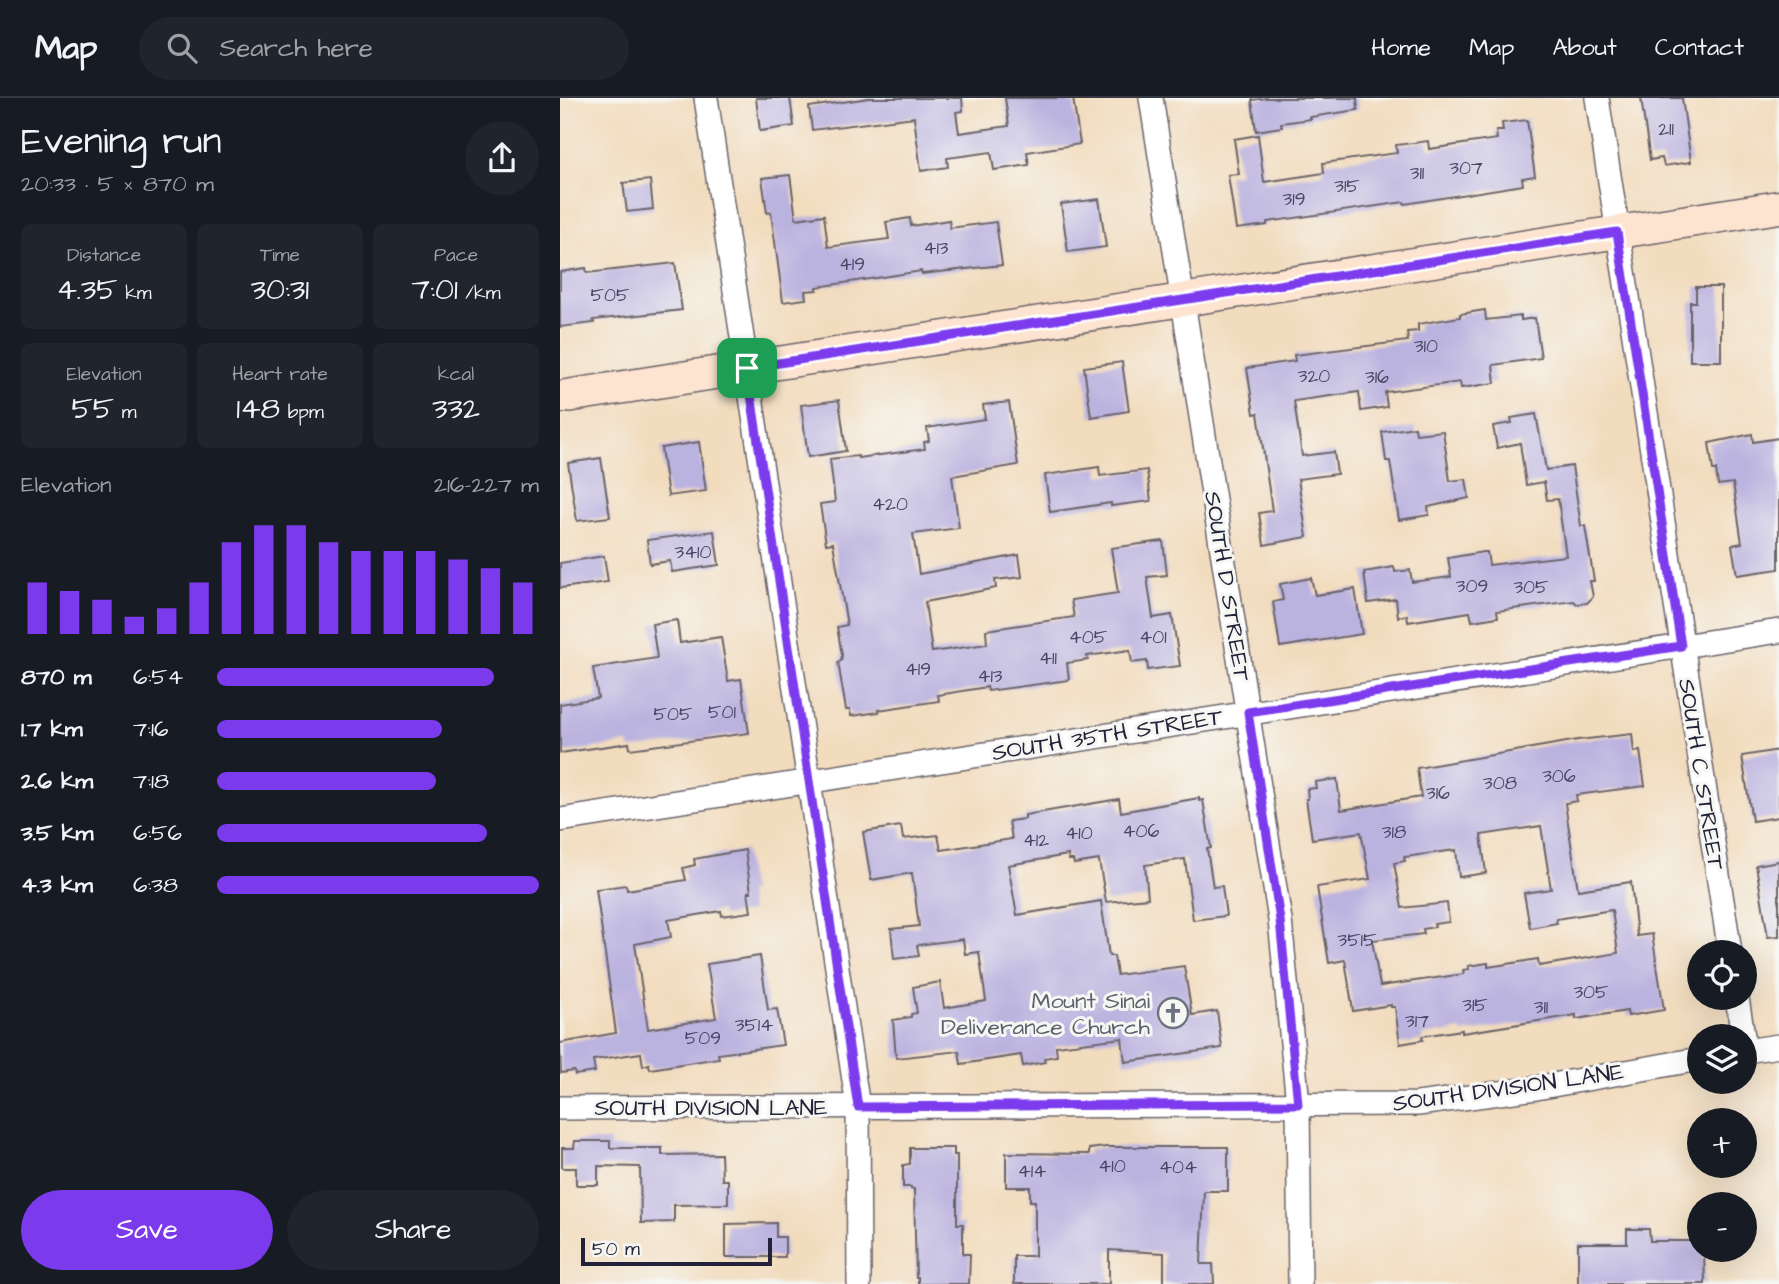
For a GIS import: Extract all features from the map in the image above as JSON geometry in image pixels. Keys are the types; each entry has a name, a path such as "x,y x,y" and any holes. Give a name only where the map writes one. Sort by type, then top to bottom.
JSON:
{"street":[{"path":"706,98 858,1107 859,1284"},
{"name":"SOUTH D STREET","path":"1151,98 1280,920 1298,1104 1300,1284"},
{"name":"SOUTH C STREET","path":"1597,98 1728,940"},
{"path":"560,397 1779,207"},
{"name":"SOUTH 35TH STREET","path":"560,820 1779,631"},
{"path":"1757,1048 1779,1046"},
{"name":"SOUTH DIVISION LANE","path":"560,1108 1418,1104 1536,1088 1687,1061"}],"building":[{"path":"756,98 790,98 794,126 760,131"},
{"path":"869,98 962,98 963,111 956,112 959,133 1009,126 1005,98 1073,98 1080,144 1027,152 1029,165 994,170 991,152 947,158 948,167 921,171 914,117 812,130 809,107"},
{"path":"1357,98 1358,110 1310,117 1311,119 1281,123 1282,127 1256,131 1252,100"},
{"path":"1641,98 1682,98 1691,162 1664,166 1662,158 1650,160"},
{"path":"1527,120 1535,176 1522,178 1523,185 1267,222 1267,225 1236,229 1228,175 1239,174 1234,139 1258,135 1264,182 1324,173 1323,163 1397,153 1396,145 1428,141 1429,149 1497,139 1496,131 1503,131 1502,123"},
{"path":"790,175 796,219 824,215 828,247 889,239 886,222 910,218 911,226 949,220 950,228 996,222 1002,265 922,274 921,271 817,287 817,290 805,291 806,299 783,302 771,212 767,213 762,178"},
{"path":"650,180 653,209 627,212 623,183"},
{"path":"1099,199 1106,247 1068,252 1061,204"},
{"path":"675,263 682,310 593,320 594,323 560,327 560,272 586,268 587,273"},
{"path":"1696,287 1721,287 1721,361 1690,361 1690,302 1696,302"},
{"path":"1485,310 1486,320 1521,316 1521,320 1535,318 1541,358 1493,365 1495,383 1461,388 1460,382 1385,392 1387,407 1361,411 1359,392 1294,401 1302,456 1334,452 1337,474 1298,479 1307,537 1264,545 1259,513 1272,511 1258,413 1254,414 1247,368 1295,361 1294,355 1408,341 1407,332 1418,331 1418,324"},
{"path":"1122,362 1129,411 1091,417 1084,367"},
{"path":"839,400 846,451 808,457 801,405"},
{"path":"1009,402 1018,465 952,476 959,528 913,534 919,574 1019,555 1022,577 995,580 996,588 925,602 932,652 987,644 986,630 1074,617 1071,600 1118,593 1111,548 1163,541 1167,575 1147,577 1153,618 1172,615 1180,666 1148,670 1147,661 1132,663 1130,650 1087,656 1088,660 1067,663 1069,680 988,691 987,687 938,695 939,701 851,716 850,710 846,710 838,662 841,661 842,655 837,627 847,625 833,543 826,544 820,504 835,502 830,459 925,449 924,442 929,441 927,428 985,419 983,405"},
{"path":"1536,414 1546,470 1572,466 1581,526 1585,526 1594,581 1590,581 1593,597 1587,603 1577,604 1574,601 1497,611 1498,617 1472,621 1470,612 1408,622 1407,615 1398,617 1396,599 1368,603 1364,572 1394,567 1395,572 1410,570 1412,582 1451,577 1448,558 1483,552 1487,552 1489,565 1566,556 1558,499 1547,500 1544,482 1526,485 1520,443 1497,448 1493,426 1512,423 1511,418"},
{"path":"1415,427 1416,434 1443,431 1450,481 1466,479 1469,498 1428,507 1429,515 1399,520 1390,461 1386,461 1382,432"},
{"path":"1752,434 1753,442 1779,438 1779,569 1737,575 1732,545 1742,543 1733,483 1718,485 1709,443"},
{"path":"699,442 706,491 668,496 661,448"},
{"path":"601,458 610,517 577,521 568,463"},
{"path":"1099,467 1100,476 1147,470 1151,501 1111,506 1111,503 1050,512 1045,475"},
{"path":"714,531 719,565 672,572 670,561 650,564 647,540"},
{"path":"604,556 608,582 560,588 560,563"},
{"path":"1311,578 1315,595 1355,589 1362,634 1280,647 1273,602 1283,600 1280,584"},
{"path":"677,620 680,643 721,637 728,681 741,679 749,733 630,749 629,743 560,753 560,704 598,698 593,668 657,658 652,624"},
{"path":"1632,734 1634,752 1640,751 1645,786 1576,795 1577,801 1565,803 1578,890 1631,882 1637,936 1652,934 1664,1010 1628,1016 1627,1011 1576,1019 1576,1015 1462,1033 1462,1030 1422,1036 1423,1040 1400,1044 1395,1007 1391,1005 1353,1011 1345,960 1329,963 1317,887 1370,879 1361,832 1312,839 1307,789 1316,788 1315,782 1337,779 1341,810 1421,797 1417,768 1578,740","holes":["1541,826 1551,889 1524,893 1530,928 1557,923 1556,919 1612,910 1618,953 1539,966 1538,959 1488,967 1488,963 1468,966 1469,969 1463,970 1464,974 1380,986 1372,940 1424,934 1423,929 1449,922 1447,903 1402,908 1394,863 1405,861 1404,857 1456,850 1459,877 1486,873 1481,835"]},
{"path":"1779,750 1779,817 1752,821 1742,756"},
{"path":"1199,798 1199,801 1203,800 1211,848 1207,849 1213,887 1222,886 1226,916 1193,920 1185,859 1145,865 1148,898 1106,902 1099,860 1074,864 1068,855 1008,865 1017,915 1101,901 1109,956 1114,956 1117,975 1184,966 1192,1015 1217,1011 1222,1048 1125,1062 1122,1038 1056,1046 1057,1056 1044,1058 1045,1062 1023,1066 1021,1055 961,1064 959,1051 896,1058 893,1020 911,1017 911,1014 917,1013 913,987 940,982 944,1008 986,1001 979,952 965,954 963,939 917,945 919,956 894,959 891,929 919,926 912,873 871,880 863,832 901,826 903,839 938,835 941,850 1012,839 1009,821 1025,819 1025,815 1119,799 1121,812"},
{"path":"745,850 751,912 722,916 721,911 668,920 671,937 635,944 648,1029 716,1018 707,964 760,956 768,1010 777,1009 783,1045 718,1054 719,1058 650,1069 649,1064 643,1066 641,1053 593,1060 595,1072 575,1075 574,1071 561,1073 560,1043 616,1033 596,889 626,885 627,890 686,880 683,868 695,865 694,859"},
{"path":"1779,861 1779,936 1768,937 1756,865"},
{"path":"575,1141 610,1141 610,1148 662,1148 662,1155 721,1154 722,1180 728,1180 728,1204 674,1205 674,1222 641,1223 640,1167 598,1166 598,1185 576,1185 576,1168 562,1168 562,1148 574,1148"},
{"path":"1228,1147 1228,1191 1204,1191 1201,1264 1213,1264 1214,1284 1164,1284 1164,1253 1109,1250 1109,1284 1014,1284 1014,1256 1035,1256 1035,1201 1030,1201 1030,1187 1006,1187 1006,1153 1089,1154 1089,1149"},
{"path":"910,1148 954,1148 954,1155 957,1155 957,1224 963,1224 963,1254 970,1254 969,1284 918,1284 914,1189 903,1187 903,1165 910,1164"},
{"path":"776,1223 776,1237 785,1237 785,1257 726,1257 726,1224"},
{"path":"1627,1229 1649,1229 1650,1241 1687,1241 1687,1262 1704,1262 1705,1284 1578,1284 1578,1243 1627,1243"}],"place":[{"name":"Mount Sinai Deliverance Church","path":"1173,1013"}],"route":[{"path":"1617,232 1681,646 1248,712 1280,920 1298,1104 858,1107 747,368 1617,232"}]}
